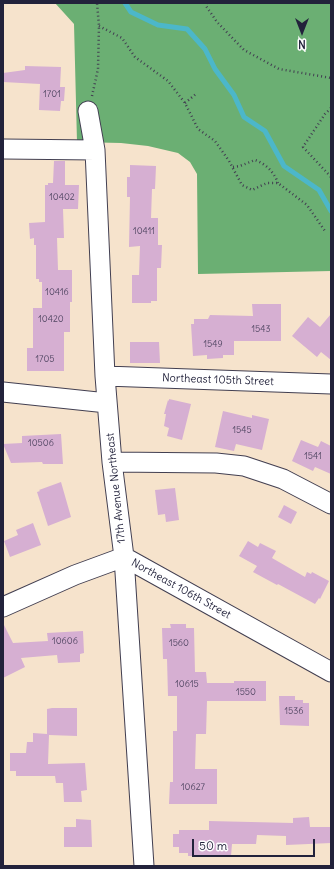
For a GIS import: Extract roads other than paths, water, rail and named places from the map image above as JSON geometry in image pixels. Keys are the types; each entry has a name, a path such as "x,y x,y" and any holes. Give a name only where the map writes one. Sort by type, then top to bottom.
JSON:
{"street":[{"name":"17th Avenue Northeast","path":"88,111 95,150 105,376 112,462 124,557 144,866"},
{"path":"3,149 95,150"},
{"name":"Northeast 105th Street","path":"105,376 331,384"},
{"path":"3,392 107,403"},
{"path":"112,462 216,463 244,466 283,479 331,504"},
{"name":"Northeast 106th Street","path":"3,607 75,575 124,557 331,672"}],"waterway":[{"path":"125,3 131,12 158,25 187,29 205,49 215,69 234,95 244,117 265,131 284,166 319,190 331,211"}]}
